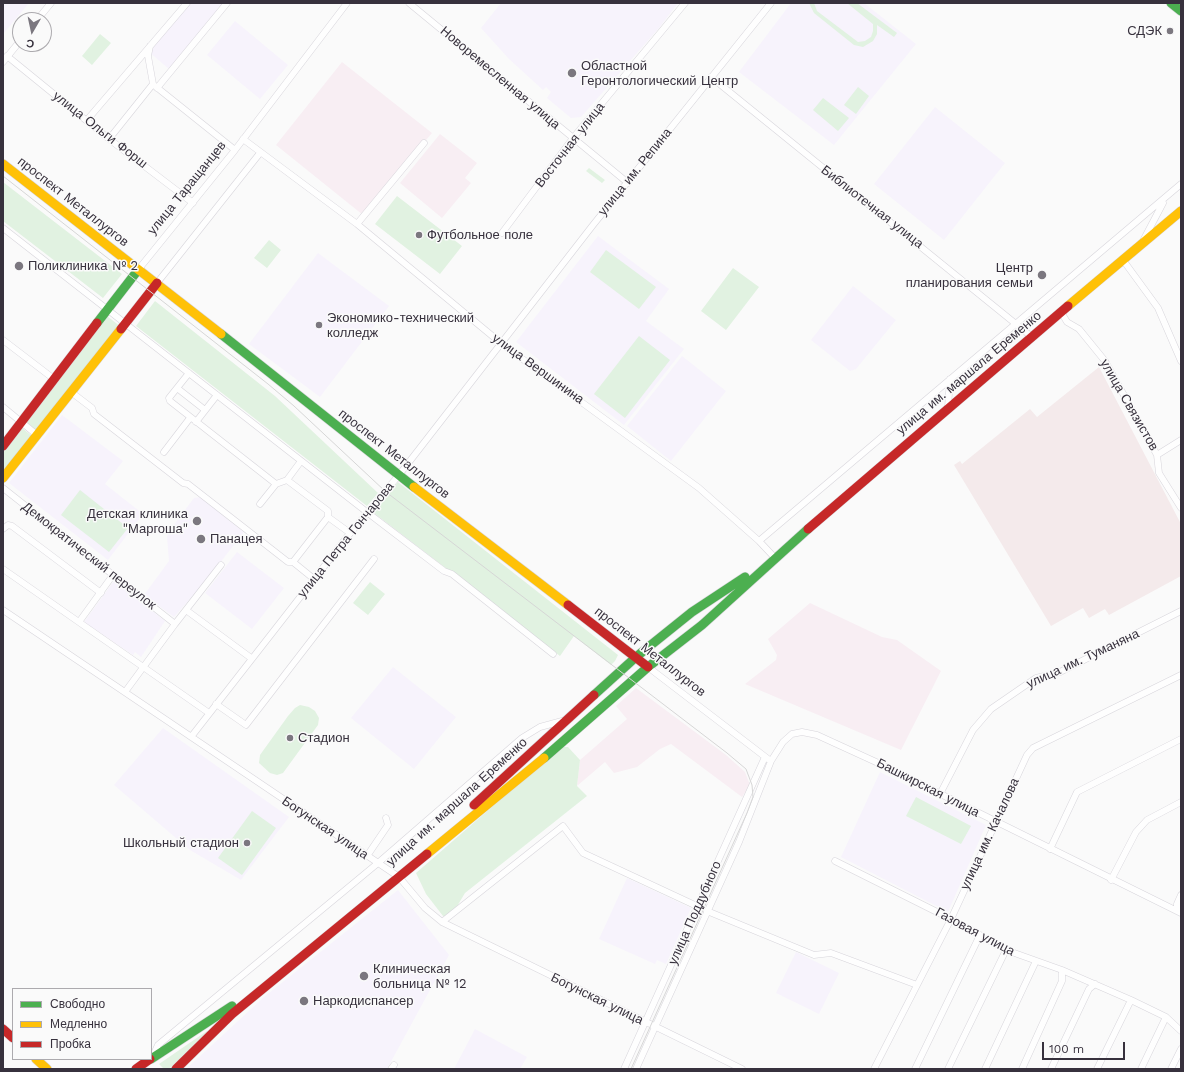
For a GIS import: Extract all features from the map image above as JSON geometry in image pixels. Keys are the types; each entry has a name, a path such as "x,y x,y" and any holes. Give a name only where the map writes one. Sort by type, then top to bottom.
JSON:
{"main road":[{"path":"1171,3 1181,11"},
{"name":"проспект Металлургов","path":"3,164 138,270 157,283 399,475 648,667"},
{"name":"улица им. маршала Еременко","path":"152,1058 227,1010 397,876 575,732 648,667 702,625 775,558 948,409 1181,211"},
{"name":"улица Таращанцев","path":"3,446 138,270"},
{"path":"3,478 157,283"},
{"name":"улица им. маршала Еременко","path":"176,1069 232,1014 397,876 636,657 692,612 775,558"},
{"path":"692,612 697,614 701,619 702,625"},
{"path":"566,721 567,726 575,732"},
{"path":"3,1029 12,1037"},
{"path":"37,1060 48,1069"},
{"path":"146,1062 155,1069"}],"street":[{"path":"44,12 51,3"},
{"path":"87,120 187,3"},
{"path":"109,138 227,3"},
{"name":"улица Таращанцев","path":"138,270 235,150 348,3"},
{"name":"Новоремесленная улица","path":"409,3 628,182"},
{"name":"Восточная улица","path":"502,233 573,138 685,3"},
{"name":"улица им. Репина","path":"502,344 593,225 771,3"},
{"path":"150,45 148,56 155,86 235,150"},
{"path":"3,62 12,51"},
{"name":"улица Ольги Форш","path":"8,56 109,138 193,203"},
{"name":"Библиотечная улица","path":"711,77 1032,337"},
{"name":"улица Вершинина","path":"243,139 357,224 502,344 699,488 759,541 775,558"},
{"path":"357,224 424,143"},
{"path":"157,283 260,153"},
{"path":"759,541 1016,323 1165,200 1181,184"},
{"path":"1140,246 1165,200"},
{"path":"3,228 368,513 444,571 452,574 553,654"},
{"path":"1122,260 1158,308 1181,361"},
{"name":"улица Связистов","path":"1061,312 1067,322 1079,329 1105,361 1158,455 1159,473 1181,508"},
{"path":"3,340 54,379"},
{"name":"улица Петра Гончарова","path":"190,736 350,533 399,475 502,344"},
{"path":"189,373 169,398 170,402 276,484"},
{"path":"948,409 950,379"},
{"path":"177,388 205,410"},
{"path":"71,392 92,408 94,414 183,483 188,484 288,562 293,562 314,579"},
{"path":"196,422 217,395"},
{"path":"3,407 37,435"},
{"path":"164,452 190,418"},
{"path":"1158,455 1181,440"},
{"path":"260,504 276,484 287,480 302,461"},
{"path":"287,480 328,511 328,517 293,562"},
{"name":"Демократический переулок","path":"3,488 175,624"},
{"path":"328,517 350,533"},
{"path":"3,529 8,525 12,526 101,593"},
{"path":"216,704 246,724 374,559"},
{"path":"125,692 175,624 221,566"},
{"path":"3,569 209,712"},
{"path":"79,622 113,575"},
{"name":"Богунская улица","path":"3,610 397,876 426,908 442,922 742,1069"},
{"path":"186,610 251,658"},
{"name":"улица им. Туманяна","path":"940,794 973,730 991,709 1036,678 1060,672 1181,611"},
{"name":"проспект Металлургов","path":"648,667 771,761"},
{"name":"улица им. Качалова","path":"874,1069 951,918 1027,755 1032,748 1181,674"},
{"path":"152,1054 158,1045 378,863 522,738 540,727 566,721"},
{"name":"Башкирская улица","path":"751,809 771,761 783,742 792,734 802,732 809,733 876,762 1111,880 1179,912"},
{"path":"1050,849 1077,792 1181,739"},
{"name":"улица Поддубного","path":"624,1069 699,907 765,757"},
{"path":"1111,880 1136,832 1147,820 1181,802"},
{"name":"улица Поддубного","path":"636,1069 739,842 751,809"},
{"path":"367,856 388,824 386,818"},
{"path":"442,922 563,826 583,853 699,907"},
{"name":"Газовая улица","path":"835,861 951,918 1006,950 1062,970 1166,1017 1181,1031"},
{"path":"1179,912 1176,904 1181,895"},
{"path":"707,911 814,955 831,953 917,985"},
{"path":"915,1069 980,935"},
{"path":"948,1069 1006,950"},
{"path":"985,1069 1036,961"},
{"path":"1022,1069 1062,981 1062,970"},
{"path":"1051,1069 1089,990 1095,984"},
{"path":"1097,1069 1131,1000"},
{"path":"1141,1069 1166,1017"},
{"path":"1171,1069 1181,1049"}],"shaded area":[{"path":"3,3 29,3 22,12 12,12 12,23 4,33"},
{"path":"189,3 223,3 169,69 149,52"},
{"name":"Областной Геронтологический Центр","path":"501,3 678,3 659,28 581,117 571,118 547,98 551,92 546,87 543,90 509,59 481,28"},
{"path":"791,3 864,3 916,44 834,145 739,72"},
{"path":"235,21 288,65 260,99 207,55"},
{"path":"342,62 432,133 363,215 276,145"},
{"path":"935,107 1005,163 944,240 874,184"},
{"path":"440,134 477,163 465,178 471,183 442,218 400,183"},
{"path":"598,236 669,289 646,321 684,349 624,425 516,342"},
{"name":"Экономико-технический колледж","path":"318,253 389,306 320,397 249,344"},
{"path":"853,286 896,320 856,369 850,371 811,340"},
{"path":"682,356 726,391 671,461 627,426"},
{"path":"1099,367 1181,524 1181,576 1109,615 1105,609 1089,618 1083,608 1051,626 954,465 960,461 962,464 1030,409 1037,417"},
{"path":"62,415 123,461 105,484 143,514 108,560 9,483"},
{"path":"200,497 244,532 205,582 174,617 144,595 169,561 167,537 170,530 194,498"},
{"path":"237,552 284,588 252,629 205,593"},
{"path":"114,581 165,621 141,657 135,652 133,655 84,622"},
{"path":"810,603 882,637 897,640 941,671 901,750 745,684 776,660 777,655 768,639"},
{"path":"393,667 456,717 414,769 351,718"},
{"path":"636,688 726,755 745,772 750,785 742,797 671,744 660,749 637,767 614,773 605,762 577,786 580,760 627,719 616,706"},
{"path":"163,728 289,817 241,880 190,850 114,785"},
{"path":"880,772 986,825 948,912 841,857"},
{"path":"627,878 691,908 666,964 657,960 655,964 599,939"},
{"name":"Клиническая больница № 12","path":"398,890 449,955 387,1069 186,1069 264,997"},
{"path":"796,952 839,973 819,1014 776,993"},
{"path":"475,1029 527,1057 520,1069 454,1069"}],"green space":[{"path":"809,3 814,3 817,11 858,42 865,41 871,37 873,24 847,3 857,3 897,33 894,37 877,25 877,34 873,41 863,47 854,45 814,13"},
{"path":"100,34 111,43 92,65 82,56"},
{"path":"858,87 869,96 856,114 844,105"},
{"path":"823,98 849,118 838,131 813,110"},
{"path":"589,168 605,180 602,183 586,171"},
{"path":"3,182 122,274 103,298 3,221"},
{"name":"Футбольное поле","path":"397,196 462,246 440,274 375,224"},
{"path":"269,240 281,250 267,268 254,258"},
{"path":"606,250 656,287 639,309 590,272"},
{"path":"733,268 759,287 726,330 701,311"},
{"path":"155,301 275,396 378,493 367,506 136,326"},
{"path":"107,316 121,327 37,432 26,421"},
{"path":"639,336 670,360 625,418 594,394"},
{"path":"21,427 33,437 3,474 3,449"},
{"path":"398,482 618,655 615,661 611,665 574,636 560,656 374,513"},
{"path":"80,490 128,528 109,552 61,515"},
{"path":"370,582 385,594 368,615 353,603"},
{"name":"Стадион","path":"300,705 309,707 315,711 319,718 318,725 283,773 277,775 270,773 259,763 260,755 288,716"},
{"path":"561,747 568,747 580,760 577,786 587,796 465,893 450,918 443,916 426,894 416,873"},
{"path":"916,797 971,826 961,844 906,816"},
{"name":"Школьный стадион","path":"252,811 276,828 242,875 218,858"},
{"path":"207,1031 208,1033 169,1069 164,1069 159,1064"}],"tram line":[{"path":"3,176 268,384 294,406 386,492 746,769 752,785 753,797 747,813 631,1069"}],"traffic: fast":[{"path":"1171,3 1181,11"},
{"path":"97,323 138,270"},
{"path":"221,334 414,487"},
{"path":"544,758 648,667 702,625 808,529"},
{"path":"594,695 636,657 692,612 745,577"},
{"path":"152,1058 232,1006"}],"traffic: slow":[{"path":"3,164 221,334"},
{"path":"1068,306 1181,211"},
{"path":"3,478 121,329"},
{"path":"414,487 568,605"},
{"path":"427,854 544,758"},
{"path":"37,1060 47,1069"}],"traffic: jam":[{"path":"121,329 157,283"},
{"path":"808,529 1068,306"},
{"path":"3,446 97,323"},
{"path":"568,605 648,667"},
{"path":"474,805 594,695"},
{"path":"176,1069 232,1014 427,854"},
{"path":"3,1029 12,1037"},
{"path":"136,1069 149,1060"}],"place":[{"name":"СДЭК","path":"1170,31"},
{"name":"Областной Геронтологический Центр","path":"572,73"},
{"name":"Футбольное поле","path":"419,235"},
{"name":"Поликлиника № 2","path":"19,266"},
{"name":"Центр планирования семьи","path":"1042,275"},
{"name":"Экономико-технический колледж","path":"319,325"},
{"name":"Детская клиника \"Маргоша\"","path":"197,521"},
{"name":"Панацея","path":"201,539"},
{"name":"Стадион","path":"290,738"},
{"name":"Школьный стадион","path":"247,843"},
{"name":"Клиническая больница № 12","path":"364,976"},
{"name":"Наркодиспансер","path":"304,1001"}]}
